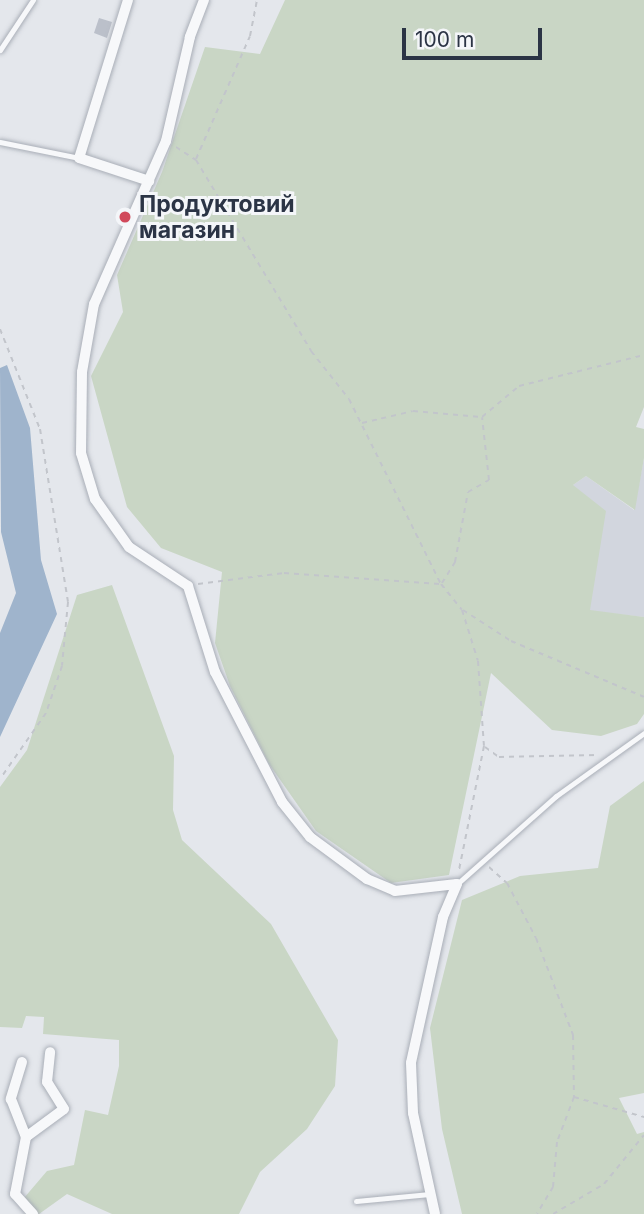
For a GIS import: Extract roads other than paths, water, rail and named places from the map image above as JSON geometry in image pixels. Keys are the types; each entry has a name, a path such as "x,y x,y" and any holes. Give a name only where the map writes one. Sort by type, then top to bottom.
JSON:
{"street":[{"path":"128,0 79,158 149,181"},
{"path":"204,0 190,37 166,141 94,304 82,372 81,453 95,499 129,547 188,586 215,671 282,802 310,837 367,879 395,891 457,884 443,917 411,1063 413,1113 435,1214"},
{"path":"26,1137 64,1109 47,1082 50,1052"},
{"path":"22,1062 10,1099 26,1137 15,1194 33,1214"}],"lane":[{"path":"0,50 33,0"},
{"path":"0,142 79,158"},
{"path":"457,884 606,755 644,733"},
{"path":"356,1201 430,1194"}],"water":[{"path":"7,365 30,428 41,560 57,614 0,737 0,633 16,593 1,532 0,368"}],"place":[{"name":"Продуктовий магазин","path":"125,217"}]}
